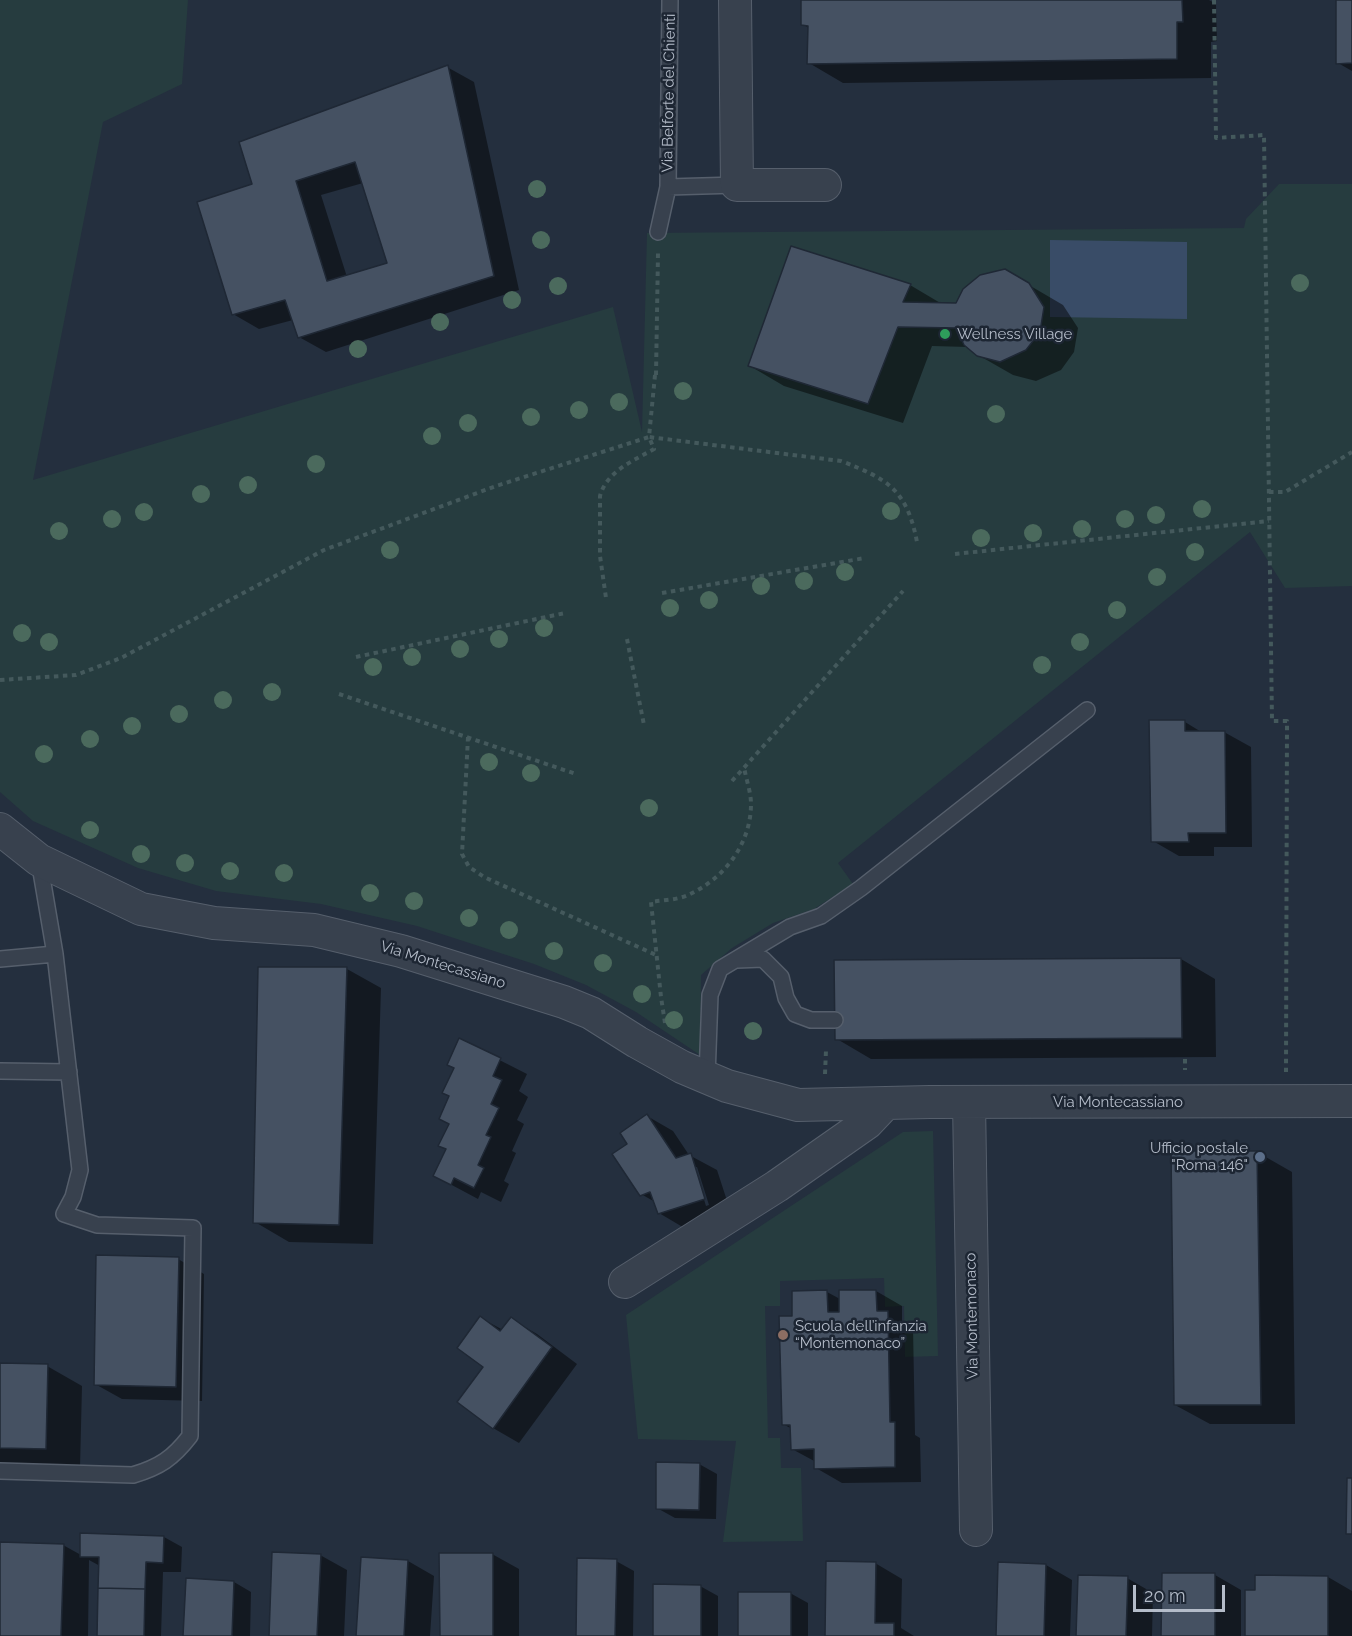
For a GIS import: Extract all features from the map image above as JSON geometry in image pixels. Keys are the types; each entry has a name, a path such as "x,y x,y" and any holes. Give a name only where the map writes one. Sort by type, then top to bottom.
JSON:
{"street":[{"path":"735,0 737,185"},
{"name":"Via Belforte del Chienti","path":"737,185 825,185"},
{"name":"Via Montecassiano","path":"0,829 39,860 141,909 214,923 314,930 401,951 505,983 591,1013 657,1054 727,1086 798,1105 1352,1101"},
{"name":"Via Montemonaco","path":"969,1102 976,1530"},
{"path":"625,1282 777,1186 867,1123 885,1104"}],"lane":[{"name":"Via Belforte del Chienti","path":"658,232 668,187 670,0"},
{"name":"Via Belforte del Chienti","path":"668,187 737,185"},
{"path":"707,1077 710,995 720,969 790,927 821,916 1088,710"},
{"path":"0,1470 133,1475 154,1468 176,1454 190,1436 193,1228 97,1225 64,1214 73,1197 80,1170 55,954 39,860"},
{"path":"0,959 55,954"},
{"path":"734,960 763,959 781,977 786,998 795,1014 811,1020 835,1020"},
{"path":"0,1071 69,1072"}],"path":[{"path":"1214,0 1216,138 1264,135 1272,721 1287,722 1286,1072"},
{"path":"606,598 600,556 602,488 615,472 654,449 650,437 655,375 658,232"},
{"path":"0,680 76,675 121,658 324,550 475,494 650,437 841,461 871,472 898,492 912,516 917,542"},
{"path":"1269,492 1285,492 1352,452"},
{"path":"955,554 1269,521"},
{"path":"662,593 865,558"},
{"path":"732,781 903,591"},
{"path":"356,657 565,613"},
{"path":"627,639 644,724"},
{"path":"339,694 576,774"},
{"path":"468,737 462,854 469,867 484,877 656,955"},
{"path":"667,1033 660,997 651,902 687,896 721,873 742,845 751,803 744,767"},
{"path":"825,1076 826,1050"},
{"path":"1185,1059 1185,1075"}],"green space":[{"path":"0,0 188,0 182,84 103,122 33,480 613,307 642,432 647,233 1244,228 1246,219 1279,184 1352,184 1352,586 1285,588 1250,532 838,863 853,884 814,909 773,923 732,948 701,975 700,1055 636,1012 586,985 534,964 417,926 321,904 216,891 138,868 33,821 0,792"},
{"path":"933,1131 938,1356 905,1357 904,1306 885,1307 884,1278 780,1281 780,1306 765,1306 768,1438 780,1438 781,1468 801,1468 803,1541 723,1542 736,1441 638,1439 626,1315 903,1132"}],"water":[{"path":"1050,240 1187,242 1187,319 1050,317"}],"building":[{"path":"801,0 1182,0 1183,22 1177,22 1177,59 807,64 808,26 801,25"},
{"path":"1336,0 1352,0 1352,63 1336,64"},
{"path":"448,65 494,276 298,338 285,300 232,315 197,202 252,184 239,142","holes":["355,162 387,263 327,281 296,181"]},
{"path":"791,246 911,284 903,302 956,303 963,289 980,275 1005,269 1029,283 1044,307 1040,332 1026,350 1000,362 977,356 964,345 956,328 898,327 868,404 748,366"},
{"path":"1149,720 1185,720 1185,731 1225,731 1226,833 1188,833 1189,842 1151,842"},
{"path":"1181,958 1182,1038 835,1040 834,960"},
{"path":"258,967 347,967 339,1225 253,1223"},
{"path":"459,1038 501,1058 493,1076 502,1080 491,1104 499,1108 486,1135 491,1137 478,1165 484,1168 474,1188 454,1178 451,1185 433,1176 446,1149 438,1146 449,1124 439,1119 449,1096 442,1093 454,1068 447,1065"},
{"path":"647,1114 676,1158 691,1153 705,1199 658,1214 650,1192 640,1196 612,1154 627,1144 620,1133"},
{"path":"1171,1151 1257,1151 1261,1405 1174,1405"},
{"path":"96,1255 179,1257 176,1387 94,1385"},
{"path":"827,1290 828,1312 839,1312 839,1290 876,1290 877,1311 888,1311 890,1422 895,1422 895,1467 814,1469 814,1449 791,1450 790,1425 782,1425 779,1316 792,1316 792,1291"},
{"path":"480,1316 500,1331 511,1317 552,1347 493,1429 457,1402 483,1367 457,1348"},
{"path":"0,1363 48,1364 46,1449 0,1448"},
{"path":"656,1462 700,1463 699,1510 656,1509"},
{"path":"1347,1478 1352,1478 1352,1534 1346,1534"},
{"path":"80,1533 164,1536 163,1563 146,1562 145,1589 98,1588 99,1557 80,1557"},
{"path":"0,1542 64,1544 61,1636 0,1636"},
{"path":"272,1552 321,1554 317,1636 269,1636"},
{"path":"439,1553 493,1553 493,1636 440,1636"},
{"path":"361,1557 408,1560 404,1636 356,1636"},
{"path":"577,1558 617,1559 615,1636 576,1636"},
{"path":"826,1561 876,1562 875,1623 894,1623 894,1636 825,1636"},
{"path":"998,1562 1046,1564 1044,1636 996,1636"},
{"path":"1162,1573 1215,1573 1215,1636 1161,1636"},
{"path":"1078,1575 1128,1576 1126,1636 1076,1636"},
{"path":"1255,1575 1328,1576 1328,1636 1245,1636 1245,1590 1255,1590"},
{"path":"186,1578 234,1581 232,1636 183,1636"},
{"path":"653,1584 701,1585 701,1636 653,1636"},
{"path":"98,1588 145,1589 144,1636 97,1636"},
{"path":"738,1592 791,1592 791,1636 738,1636"}],"place":[{"name":"Wellness Village","path":"945,334"},
{"name":"Ufficio postale \"Roma 146\"","path":"1260,1157"},
{"name":"Scuola dell’infanzia “Montemonaco”","path":"783,1335"}]}
